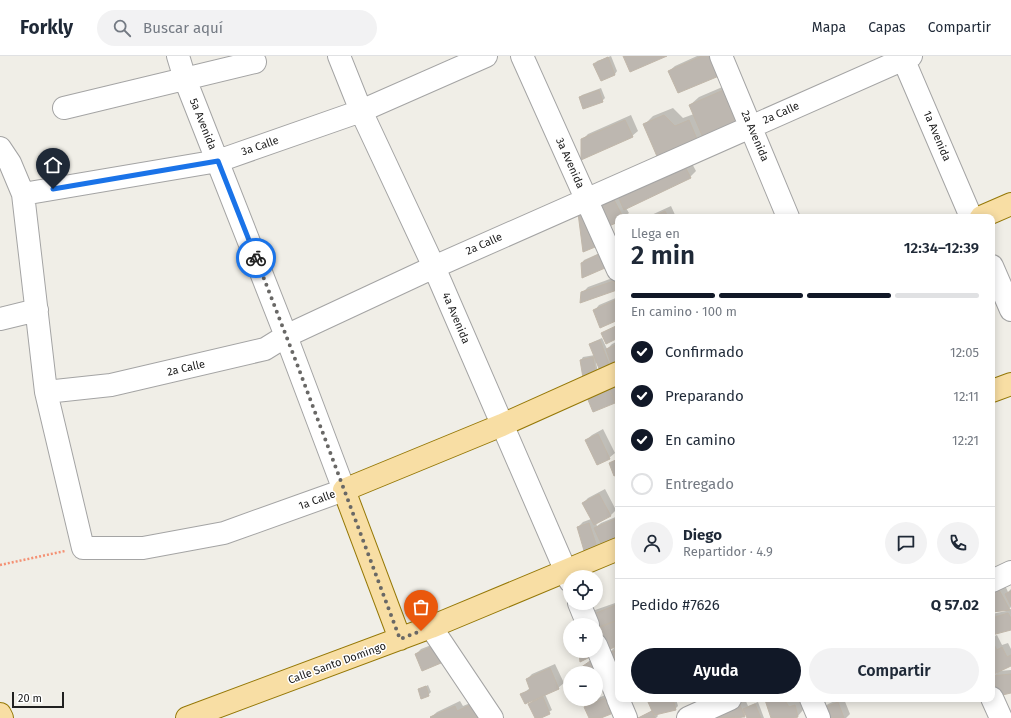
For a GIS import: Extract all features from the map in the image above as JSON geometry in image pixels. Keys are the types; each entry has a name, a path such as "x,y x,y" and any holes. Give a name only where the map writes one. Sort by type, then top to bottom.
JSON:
{"main road":[{"path":"988,214 1011,204"},
{"name":"1a Calle","path":"344,490 502,425 615,374"},
{"path":"995,390 1011,384"},
{"name":"5a Avenida","path":"344,490 400,639"},
{"name":"Calle Santo Domingo","path":"579,570 615,551"},
{"name":"Calle Santo Domingo","path":"187,718 563,578"},
{"path":"0,714 2,718"}],"street":[{"name":"5a Avenida","path":"178,56 185,79 286,336 344,490"},
{"name":"4a Avenida","path":"339,56 361,111 434,267 565,570"},
{"name":"3a Calle","path":"23,194 218,161 361,111 486,56"},
{"name":"3a Avenida","path":"522,56 615,263"},
{"name":"2a Avenida","path":"721,56 787,214"},
{"name":"2a Calle","path":"46,392 111,385 265,349 286,336 434,267 906,57"},
{"name":"1a Avenida","path":"906,57 970,214"},
{"path":"64,108 255,62"},
{"path":"0,148 10,163 23,194 46,392 83,548"},
{"path":"995,273 1011,310"},
{"path":"0,319 36,310"},
{"name":"1a Calle","path":"83,548 143,548 224,533 344,490"},
{"path":"995,579 1011,572"},
{"path":"431,627 492,718"},
{"path":"601,658 615,692"},
{"path":"619,702 626,718"},
{"path":"688,718 723,702"},
{"path":"812,702 819,718"},
{"path":"994,702 1001,718"}],"path":[{"path":"0,565 83,548"}],"building":[{"path":"623,56 667,56 630,72"},
{"path":"702,56 710,56 719,76 678,93 668,71"},
{"path":"608,57 615,75 601,81 593,64"},
{"path":"726,89 741,124 704,140 689,105"},
{"path":"599,90 603,102 583,109 579,97"},
{"path":"664,115 675,126 689,120 699,144 659,161 643,124"},
{"path":"625,120 633,137 581,160 581,139"},
{"path":"683,163 691,178 624,210 617,194"},
{"path":"613,198 621,214 615,214 615,223 607,227 597,207"},
{"path":"665,211 666,214 658,214"},
{"path":"578,213 585,214 600,245 583,252"},
{"path":"615,234 615,243 611,236"},
{"path":"599,254 605,268 582,278 581,263"},
{"path":"614,281 615,284 615,291 580,303 581,292"},
{"path":"615,300 615,321 600,328 593,310"},
{"path":"615,326 615,340 606,344 601,333"},
{"path":"600,340 610,367 600,371 589,344"},
{"path":"615,345 615,368 613,369 606,349"},
{"path":"593,357 596,376 583,378 580,360"},
{"path":"615,385 615,401 609,387"},
{"path":"607,386 615,403 593,412 586,395"},
{"path":"598,434 610,459 597,465 585,440"},
{"path":"615,460 614,476 609,463"},
{"path":"599,494 611,516 594,525 582,503"},
{"path":"615,519 615,545 604,550 594,528"},
{"path":"589,523 598,550 585,554 577,527"},
{"path":"998,588 1010,610 995,612 995,590"},
{"path":"1011,591 1011,606 1005,594"},
{"path":"615,605 615,621 603,625 603,618 590,618 589,616"},
{"path":"1008,613 1011,618 1011,630 995,634 995,617"},
{"path":"615,621 615,647 607,650 603,640 603,626"},
{"path":"433,646 441,663 422,671 415,654"},
{"path":"995,646 997,650 1002,647 1007,657 1011,655 1011,666 995,674"},
{"path":"615,651 615,661 610,662 607,653"},
{"path":"580,658 588,658 580,662"},
{"path":"593,659 595,666 583,666"},
{"path":"550,668 559,689 525,704 520,694 530,690 526,679"},
{"path":"1011,674 1011,693 998,696 995,686 995,676"},
{"path":"426,686 429,696 421,699 418,689"},
{"path":"543,697 550,714 541,718 535,718 528,704"},
{"path":"605,698 611,714 601,718 589,718 584,707 603,706 603,699"},
{"path":"479,701 486,718 430,717 455,706 457,711"},
{"path":"648,702 674,702 676,710 655,715"},
{"path":"766,702 786,702 789,707 795,705 798,717 771,718"},
{"path":"838,702 844,718 825,718 821,709"},
{"path":"739,703 745,717 715,718 713,713"},
{"path":"755,704 761,718 747,718 743,709"},
{"path":"652,711 655,718 638,718"}],"way so far":[{"path":"256,258 400,639 421,631"}],"route":[{"path":"53,189 218,161 256,258"}]}
